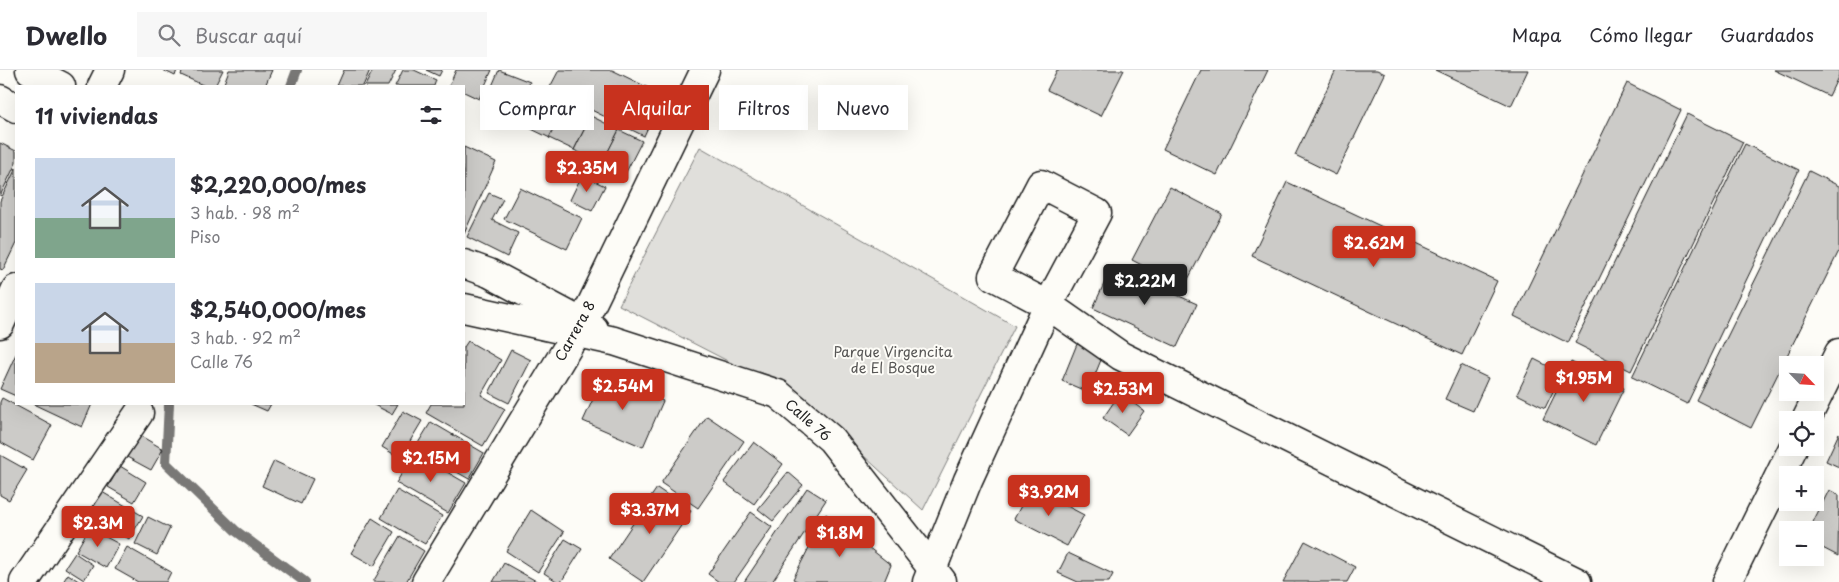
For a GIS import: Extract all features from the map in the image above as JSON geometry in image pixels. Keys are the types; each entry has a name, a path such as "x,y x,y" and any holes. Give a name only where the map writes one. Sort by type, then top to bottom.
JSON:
{"street":[{"path":"30,70 60,85"},
{"path":"102,85 110,70"},
{"name":"Carrera 8","path":"426,582 579,328 706,70"},
{"path":"0,99 15,107"},
{"name":"Calle 76","path":"465,264 489,273 579,328"},
{"path":"0,324 15,291"},
{"path":"934,578 968,480 1048,305 1121,356 1576,582"},
{"name":"Calle 76","path":"465,308 579,328 778,394 832,439 934,578"},
{"path":"1810,411 1839,353"},
{"path":"24,582 139,414"},
{"path":"1727,582 1789,456"}],"green space":[{"name":"Parque Virgencita de El Bosque","path":"700,147 1015,326 923,510 840,434 782,389 619,305"}],"building":[{"path":"163,70 177,70 175,76"},
{"path":"183,70 223,70 216,85 203,85 181,75"},
{"path":"229,70 272,70 265,85 223,85"},
{"path":"344,70 370,70 363,85 337,85"},
{"path":"373,70 396,70 388,85 366,85"},
{"path":"403,70 414,70 436,80 434,85 396,85"},
{"path":"426,70 442,70 439,76"},
{"path":"456,70 492,70 485,85 480,85 479,99 465,92 465,85 449,85"},
{"path":"499,70 530,82 529,85 492,85"},
{"path":"559,70 612,70 643,85 604,85 604,116 594,111 594,85 551,85"},
{"path":"1057,70 1124,70 1101,116 1047,90"},
{"path":"1201,70 1268,70 1217,175 1163,149"},
{"path":"1336,70 1377,70 1385,74 1336,175 1295,155"},
{"path":"1435,70 1528,70 1511,106"},
{"path":"1774,70 1839,70 1839,75 1829,96"},
{"path":"1627,83 1681,110 1568,343 1514,316"},
{"path":"1687,114 1743,142 1631,371 1575,343"},
{"path":"594,118 604,122 604,130 619,130 602,164 574,150 584,130 594,130"},
{"path":"533,130 554,130 550,138"},
{"path":"553,130 584,130 574,150 549,138"},
{"path":"619,130 642,141 624,176 601,165"},
{"path":"632,130 647,130 644,136"},
{"path":"0,143 15,150 15,165 0,196"},
{"path":"1745,144 1799,170 1687,404 1632,377"},
{"path":"465,147 496,162 465,232"},
{"path":"15,170 15,245 3,270 0,269 0,201"},
{"path":"1809,171 1839,186 1839,251 1787,356 1779,356 1779,372 1751,428 1696,400"},
{"path":"582,175 605,186 592,211 570,200"},
{"path":"1287,182 1497,281 1462,355 1252,256"},
{"path":"1170,187 1222,214 1184,287 1132,260"},
{"path":"520,188 582,218 567,249 504,219"},
{"path":"489,193 503,199 492,220 518,233 507,257 467,237"},
{"path":"1112,266 1197,304 1177,347 1093,308"},
{"path":"468,341 501,360 481,395 505,409 483,446 426,413 430,405 465,405 465,346"},
{"path":"1077,344 1103,355 1088,392 1062,381"},
{"path":"511,350 531,360 509,403 489,393"},
{"path":"15,356 15,396 0,389"},
{"path":"1534,359 1562,373 1545,408 1517,394"},
{"path":"1571,362 1624,388 1596,445 1543,419"},
{"path":"1461,365 1488,378 1473,411 1445,399"},
{"path":"604,375 663,401 643,447 583,421"},
{"path":"1120,393 1144,411 1127,435 1103,418"},
{"path":"2,398 52,425 33,460 0,442 0,402"},
{"path":"35,405 92,405 82,427"},
{"path":"253,405 270,405 267,411"},
{"path":"374,405 397,405 392,414"},
{"path":"403,411 422,421 400,458 382,447"},
{"path":"707,416 744,441 698,508 661,483"},
{"path":"431,422 484,453 469,479 415,448"},
{"path":"1839,433 1839,467 1826,461"},
{"path":"139,435 163,449 151,470 127,457"},
{"path":"754,442 783,464 754,504 724,482"},
{"path":"414,453 466,483 448,513 396,483"},
{"path":"0,455 27,470 9,500 0,495"},
{"path":"274,461 313,479 301,504 262,486"},
{"path":"120,466 146,482 134,502 108,487"},
{"path":"788,472 803,485 773,521 758,509"},
{"path":"1031,487 1084,515 1067,546 1014,519"},
{"path":"657,488 691,511 643,582 609,559"},
{"path":"807,488 826,500 772,582 744,582"},
{"path":"397,490 442,516 425,544 381,518"},
{"path":"1829,490 1839,495 1838,556 1824,549 1824,521 1814,521 1818,511 1824,511 1824,500"},
{"path":"102,492 143,516 129,539 89,515"},
{"path":"531,510 564,532 538,572 506,551"},
{"path":"751,512 772,527 734,582 719,582 708,574"},
{"path":"826,514 891,565 884,582 799,582 793,579"},
{"path":"148,517 170,528 157,555 135,544"},
{"path":"372,518 394,532 374,566 351,553"},
{"path":"89,528 119,544 106,568 76,551"},
{"path":"400,536 424,551 406,582 373,582"},
{"path":"565,539 582,549 561,582 558,582 544,573"},
{"path":"1305,541 1355,567 1347,582 1283,582"},
{"path":"127,547 171,572 166,582 138,582 115,569"},
{"path":"75,553 93,565 84,580 65,568"},
{"path":"1068,553 1113,574 1109,582 1078,582 1058,573"},
{"path":"504,563 538,582 493,582"},
{"path":"68,574 80,582 63,582"}],"waterway":[{"path":"291,85 297,70"},
{"path":"169,405 166,463 236,531 305,582"}]}
